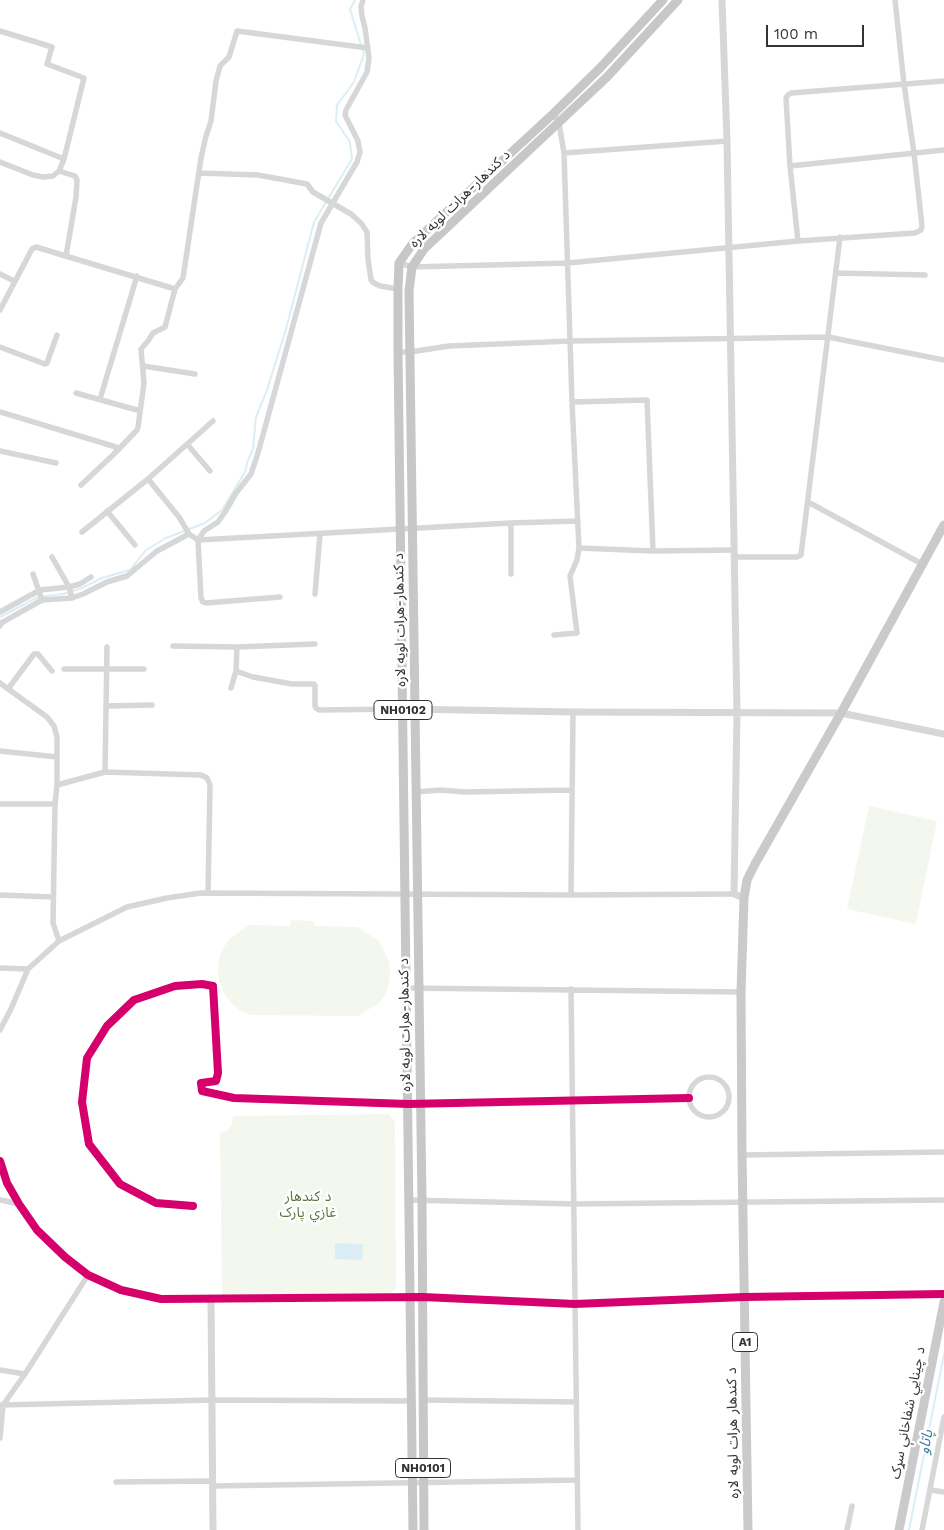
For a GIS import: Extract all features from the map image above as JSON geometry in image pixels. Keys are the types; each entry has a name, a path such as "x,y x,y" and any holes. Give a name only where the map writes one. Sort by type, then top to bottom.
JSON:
{"highway":[{"name":"د کندهار-هرات لويه لاره","path":"413,1530 398,352 399,263 413,243 553,114 600,68 663,0"},
{"name":"د کندهار-هرات لويه لاره","path":"424,1530 422,1200 409,291 412,267 424,249 607,77 678,0"}],"main road":[{"name":"د کندهار هرات لویه لاره","path":"748,1530 741,992 744,898 747,880 944,525"},
{"name":"د چينايي شفاخانې سړک","path":"899,1530 944,1302"}],"street":[{"path":"280,597 203,602 201,598 198,540 204,531 218,522 250,474 258,453 321,223 330,202 357,162 360,152 358,141 345,115 367,72 369,58 364,48 366,28 362,16 361,6 363,0"},
{"path":"722,0 727,141 737,713 734,894"},
{"path":"399,263 412,267 568,263 840,237 915,233 921,230 914,153 895,0"},
{"path":"0,30 52,47 47,64 84,78 64,159 59,171 53,176 44,177 33,175 0,162"},
{"path":"81,485 137,430 144,382 141,349 153,333 165,327 175,289 183,278 199,173 211,121 216,81 220,66 229,57 237,31 364,48"},
{"path":"798,241 790,166 786,98 788,94 944,81"},
{"path":"553,114 559,123 564,153 579,548 577,560 570,576 576,632 554,635"},
{"path":"0,133 64,159"},
{"path":"564,153 727,141"},
{"path":"790,166 944,150"},
{"path":"59,171 75,176 77,180 66,256"},
{"path":"199,173 258,175 307,184 313,192 351,214 364,226 367,232 371,280 380,286 398,289"},
{"path":"579,548 797,557 801,555 840,237"},
{"path":"0,310 32,248 36,247 175,289"},
{"path":"836,273 925,275"},
{"path":"0,274 14,281"},
{"path":"100,400 137,276"},
{"path":"0,347 45,364 57,335"},
{"path":"398,352 450,346 571,341 828,337 944,360"},
{"path":"143,366 195,374"},
{"path":"76,393 137,410"},
{"path":"572,402 647,400 653,550"},
{"path":"0,412 116,447 116,452"},
{"path":"82,532 148,479 213,421"},
{"path":"188,444 210,471"},
{"path":"0,451 56,463"},
{"path":"148,479 179,517 189,534 198,540 578,521"},
{"path":"808,502 922,564"},
{"path":"107,511 135,546"},
{"path":"510,523 511,574"},
{"path":"0,626 1,622 42,600 72,598 107,582 127,576 157,551 189,534"},
{"path":"315,594 320,534"},
{"path":"52,557 69,587 72,598"},
{"path":"33,574 42,600"},
{"path":"0,612 40,590 69,587 80,584 91,577"},
{"path":"173,646 237,647 315,644"},
{"path":"106,772 107,647"},
{"path":"232,688 236,671 237,647"},
{"path":"8,689 34,654 38,654 52,671"},
{"path":"64,669 144,669"},
{"path":"236,671 254,677 292,684 314,684 315,706 319,710 415,708 573,712 841,713 944,734"},
{"path":"0,683 47,717 54,726 57,737 53,923 59,941"},
{"path":"106,706 152,705"},
{"path":"572,895 573,712"},
{"path":"0,751 57,757"},
{"path":"57,785 106,772 201,775 207,778 210,785 208,893"},
{"path":"416,792 440,790 465,792 572,790"},
{"path":"0,804 55,804"},
{"path":"0,1030 28,969 59,941 127,907 167,898 208,893 405,893 734,894 744,898"},
{"path":"0,895 53,897"},
{"path":"0,968 28,969"},
{"path":"193,1206 156,1204 120,1184 89,1144 82,1102 87,1058 107,1026 134,1000 175,986 202,984 214,986 218,1073 216,1081 201,1083 202,1091 234,1098 408,1104 689,1098"},
{"path":"406,988 741,992"},
{"path":"571,990 578,1530"},
{"path":"714,1078 724,1085 728,1096 728,1103 719,1114 713,1117 706,1117 694,1111 690,1105 689,1098 692,1086 701,1079 714,1078"},
{"path":"728,1096 742,1096"},
{"path":"742,1155 944,1152"},
{"path":"0,1161 7,1183 19,1204 37,1230 65,1257 88,1275 121,1290 161,1299 423,1298 575,1304 744,1297 944,1294"},
{"path":"0,1200 19,1204"},
{"path":"408,1200 574,1204 944,1200"},
{"path":"0,1438 1,1405 25,1374 88,1275"},
{"path":"211,1299 213,1530"},
{"path":"0,1370 25,1374"},
{"path":"1,1405 212,1400 411,1401"},
{"path":"423,1403 576,1402"},
{"path":"922,1530 944,1417"},
{"path":"116,1482 424,1483 577,1480"},
{"path":"930,1490 944,1492"},
{"path":"847,1530 852,1506"}],"green space":[{"path":"869,806 937,821 916,924 847,909"},
{"path":"291,920 314,921 314,926 357,927 378,940 389,961 390,972 386,994 379,1003 358,1016 249,1015 239,1010 230,1002 219,981 219,959 223,948 230,939 249,925 290,926"},
{"name":"د کندهار غازي پارک","path":"388,1114 395,1121 396,1288 390,1294 224,1297 222,1295 220,1133 227,1131 232,1125 233,1116"}],"shaded area":[{"path":"335,1243 363,1244 362,1260 335,1259"}],"waterway":[{"path":"355,0 350,9 361,45"},
{"path":"0,617 38,597 63,594 82,588 102,578 130,570 146,550 166,538 205,523 222,510 245,472 253,449 256,417 267,390 286,329 314,222 352,159 350,142 336,121 337,105 354,82 364,54 363,49"},
{"name":"پاتاو","path":"909,1530 944,1354"}],"cycle path":[{"path":"193,1206 156,1203 120,1184 89,1144 82,1102 87,1058 107,1026 134,1000 175,986 202,984 213,986 218,1073 216,1081 201,1083 202,1091 234,1098 408,1104 689,1098"},
{"path":"0,1161 7,1183 19,1204 37,1230 65,1257 88,1275 121,1290 161,1299 423,1297 575,1304 744,1297 944,1294"}]}
